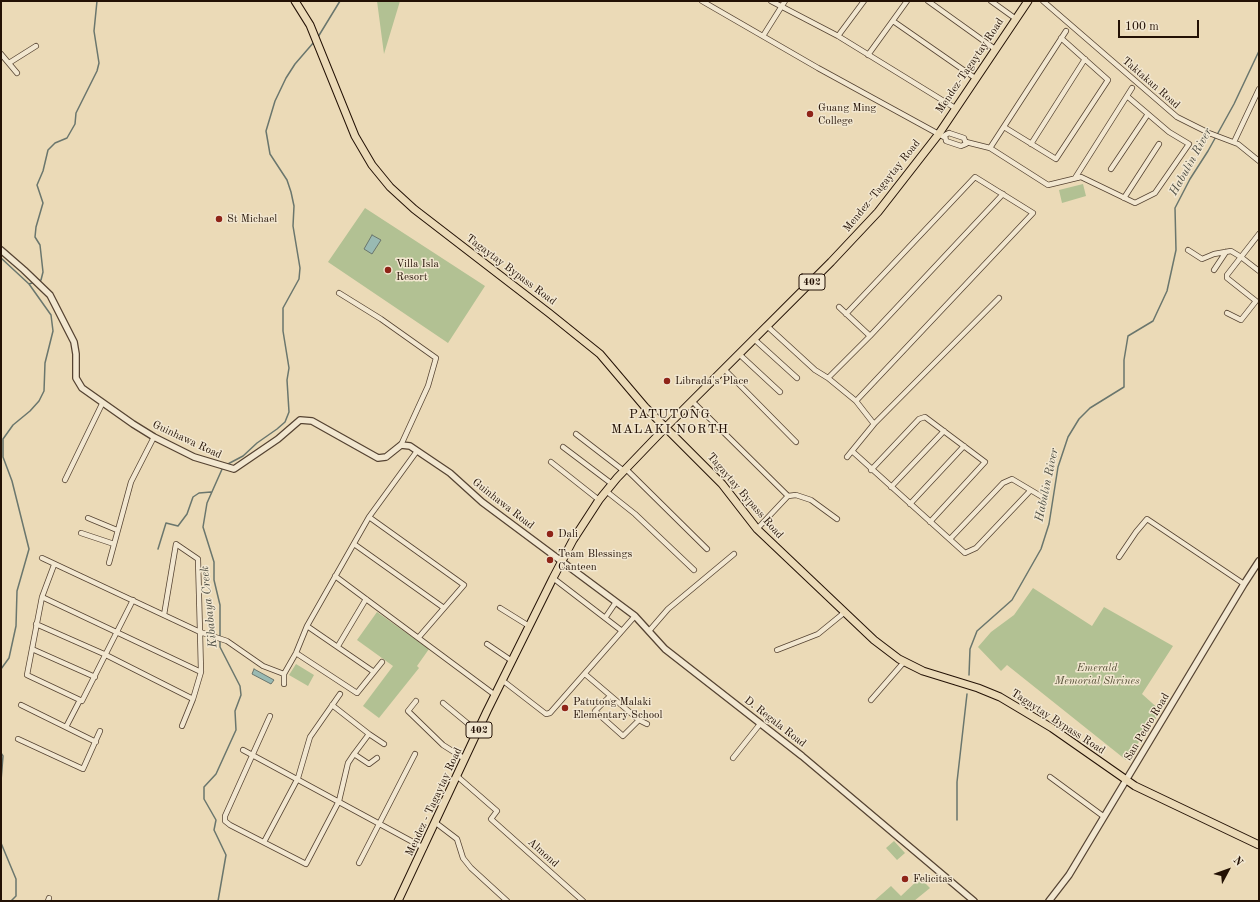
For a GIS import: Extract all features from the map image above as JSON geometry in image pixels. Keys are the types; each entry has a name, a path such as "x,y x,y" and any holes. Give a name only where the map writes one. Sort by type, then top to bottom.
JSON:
{"main road":[{"name":"Tagaytay Bypass Road","path":"295,1 310,25 355,136 372,165 390,188 414,209 592,347 613,368 645,407 722,484 757,528 883,647 904,662 934,676 972,686 1000,697 1052,728 1126,781 1156,797 1259,845"},
{"name":"Mendez-Tagaytay Road","path":"945,124 1028,1"},
{"name":"Mendez–Tagaytay Road","path":"562,561 573,540 599,500 612,484 666,427 862,230 941,136 945,124"},
{"name":"Mendez - Tagaytay Road","path":"398,901 466,760 502,680 562,561"}],"street":[{"path":"702,1 941,136 946,141 961,146 966,142"},
{"path":"771,1 838,36 955,108"},
{"path":"763,36 785,1"},
{"path":"838,36 864,1"},
{"path":"868,55 907,1"},
{"path":"928,1 995,49"},
{"path":"991,1 1016,19"},
{"name":"Taktakan Road","path":"1043,1 1177,117 1234,142 1259,161"},
{"path":"893,20 975,78"},
{"path":"990,148 1066,31"},
{"path":"1004,128 1056,159 1108,80 1061,38"},
{"path":"9,63 36,46"},
{"path":"1,54 17,73"},
{"path":"1031,144 1085,59"},
{"path":"1075,178 1128,97 1132,88"},
{"path":"1234,142 1257,99 1259,89"},
{"path":"941,136 949,133 964,138 966,142 990,148 1048,185 1081,177 1135,203 1155,193 1189,144 1169,132 1128,97"},
{"path":"1111,169 1148,114"},
{"path":"1124,198 1159,144"},
{"path":"846,314 975,177 1032,213 856,401"},
{"path":"828,378 870,336 1003,194"},
{"path":"1227,313 1241,320 1257,299 1228,278 1227,275 1259,234"},
{"name":"Guinhawa Road","path":"1,250 39,283 50,295 71,335 76,354 76,378 82,388 102,404 154,438 194,457 218,466 234,469 242,465 278,439 300,420 312,421 378,458 386,457 401,445 410,446 450,473 482,502 562,561"},
{"path":"1188,250 1202,259 1214,254 1231,251 1259,271"},
{"path":"1214,270 1226,252"},
{"path":"339,293 381,319 436,358 428,386 401,445"},
{"path":"847,457 874,424 999,298"},
{"path":"839,307 870,336"},
{"path":"768,326 815,370 828,378 856,401 874,424"},
{"path":"754,339 797,378"},
{"path":"739,354 780,392"},
{"path":"724,369 796,442"},
{"path":"692,401 788,496"},
{"path":"65,480 102,404"},
{"path":"871,470 919,420 925,417 985,462 930,522"},
{"path":"891,487 944,431"},
{"path":"576,434 625,470 706,549"},
{"path":"108,563 117,530 124,513 131,482 154,438"},
{"path":"910,504 964,446"},
{"path":"564,447 612,484"},
{"path":"284,684 284,674 296,653 307,626 335,576 369,517 417,450"},
{"path":"852,451 871,470 965,553 976,548 1030,491"},
{"path":"550,462 599,500"},
{"path":"950,539 1003,483 1012,479 1044,498"},
{"path":"606,491 635,514 694,570"},
{"path":"757,528 788,496 796,494 811,500 837,519"},
{"path":"369,517 464,585 419,637"},
{"path":"88,518 117,530"},
{"path":"1119,557 1147,519 1244,584"},
{"path":"81,533 114,544"},
{"path":"164,615 176,544 198,559 201,672 193,699 182,726"},
{"path":"354,544 444,608"},
{"path":"649,632 680,599 734,554"},
{"path":"42,558 54,565 200,632 227,641 263,666 284,674"},
{"name":"D. Regala Road","path":"562,561 634,616 665,649 802,756 974,901"},
{"name":"San Pedro Road","path":"1049,901 1069,875 1103,816 1126,781 1259,561"},
{"path":"54,565 42,596 27,675 80,700"},
{"path":"335,576 495,695"},
{"path":"553,578 622,631"},
{"path":"42,596 201,672"},
{"path":"338,646 366,599"},
{"path":"66,727 80,700 82,701 104,654 133,600"},
{"path":"605,618 616,602"},
{"path":"500,608 529,626"},
{"path":"777,650 818,634 845,612"},
{"path":"502,680 546,714 550,713 634,616"},
{"path":"36,624 104,654 193,699"},
{"path":"307,626 374,672"},
{"path":"487,644 512,661"},
{"path":"32,649 95,676"},
{"path":"296,653 357,693 382,662"},
{"path":"871,700 904,662"},
{"path":"585,674 639,720 647,724"},
{"path":"264,842 298,778 310,737 340,694"},
{"path":"610,696 595,711 623,736 639,720"},
{"path":"416,701 408,711 443,745 466,760"},
{"path":"443,703 478,732"},
{"path":"21,705 96,742"},
{"path":"332,705 368,734 384,744"},
{"path":"270,716 253,756 224,816 225,821 306,864 339,801 348,763 368,734"},
{"path":"733,758 760,724"},
{"path":"18,739 83,769 100,731"},
{"path":"242,750 298,778 424,848"},
{"path":"354,754 370,764 377,758"},
{"path":"359,863 415,754"},
{"name":"Almond","path":"458,777 497,811 491,819 583,901"},
{"path":"1050,777 1103,816"},
{"path":"436,823 457,839 463,858 471,868 507,901"}],"green space":[{"path":"377,1 400,1 384,54"},
{"path":"1083,184 1086,196 1062,203 1059,190"},
{"path":"365,208 485,286 448,343 328,262"},
{"name":"Emerald Memorial Shrines","path":"1033,588 1092,626 1104,607 1173,646 1142,694 1161,711 1126,760 1007,665 1001,671 978,647 991,632 1014,615"},
{"path":"377,612 429,649 417,666 419,668 379,718 363,706 393,666 357,640"},
{"path":"296,664 314,675 308,686 289,675"},
{"path":"894,841 905,853 897,860 886,848"},
{"path":"920,878 930,888 914,901 874,901 891,886 901,896"}],"water":[{"path":"372,235 381,240 372,254 364,249"},
{"path":"254,669 274,680 271,684 252,674"}],"waterway":[{"name":"Kibabaya Creek","path":"38,281 41,280 43,272 40,245 35,237 36,227 43,203 37,185 43,171 48,150 55,143 67,138 75,124 76,113 97,71 99,63 94,31 97,1"},
{"name":"Kibabaya Creek","path":"318,37 340,1"},
{"name":"Kibabaya Creek","path":"226,465 243,456 257,443 277,429 285,422 289,412 287,380 289,368 283,331 283,308 299,279 300,268 293,226 294,206 291,192 287,180 270,154 266,131 275,101 286,78 295,64 314,42"},
{"name":"Habulin River","path":"969,675 970,649 977,631 1012,600 1041,549 1049,524 1058,467 1068,437 1079,419 1090,408 1124,387 1124,360 1128,336 1153,321 1167,291 1176,250 1175,208 1190,179 1208,151 1234,104 1259,51"},
{"name":"Kibabaya Creek","path":"1,258 29,284 35,282"},
{"path":"1,669 9,658 16,626 17,591 29,549 12,481 3,457 3,439 13,425 30,411 39,401 44,391 45,363 53,331 51,315 29,284"},
{"name":"Kibabaya Creek","path":"220,637 220,605 214,580 214,562 203,527 207,503 223,467"},
{"path":"158,549 166,523 178,526 187,514 193,497 199,493 211,492"},
{"name":"Kibabaya Creek","path":"218,901 226,855 214,830 216,820 204,799 204,787 216,774 236,730 235,711 241,695 240,686 220,647 220,641"},
{"name":"Habulin River","path":"957,820 957,782 967,694"},
{"path":"1,753 3,756 1,781"},
{"path":"1,843 16,879 16,896 11,901"}],"place":[{"name":"Guang Ming College","path":"810,114"},
{"name":"St Michael","path":"219,219"},
{"name":"Villa Isla Resort","path":"388,270"},
{"name":"Librada's Place","path":"667,381"},
{"name":"Dali","path":"550,534"},
{"name":"Team Blessings Canteen","path":"550,560"},
{"name":"Patutong Malaki Elementary School","path":"565,708"},
{"name":"Felicitas","path":"905,879"}],"district":[{"name":"PATUTONG MALAKI NORTH","path":"670,422"}]}
